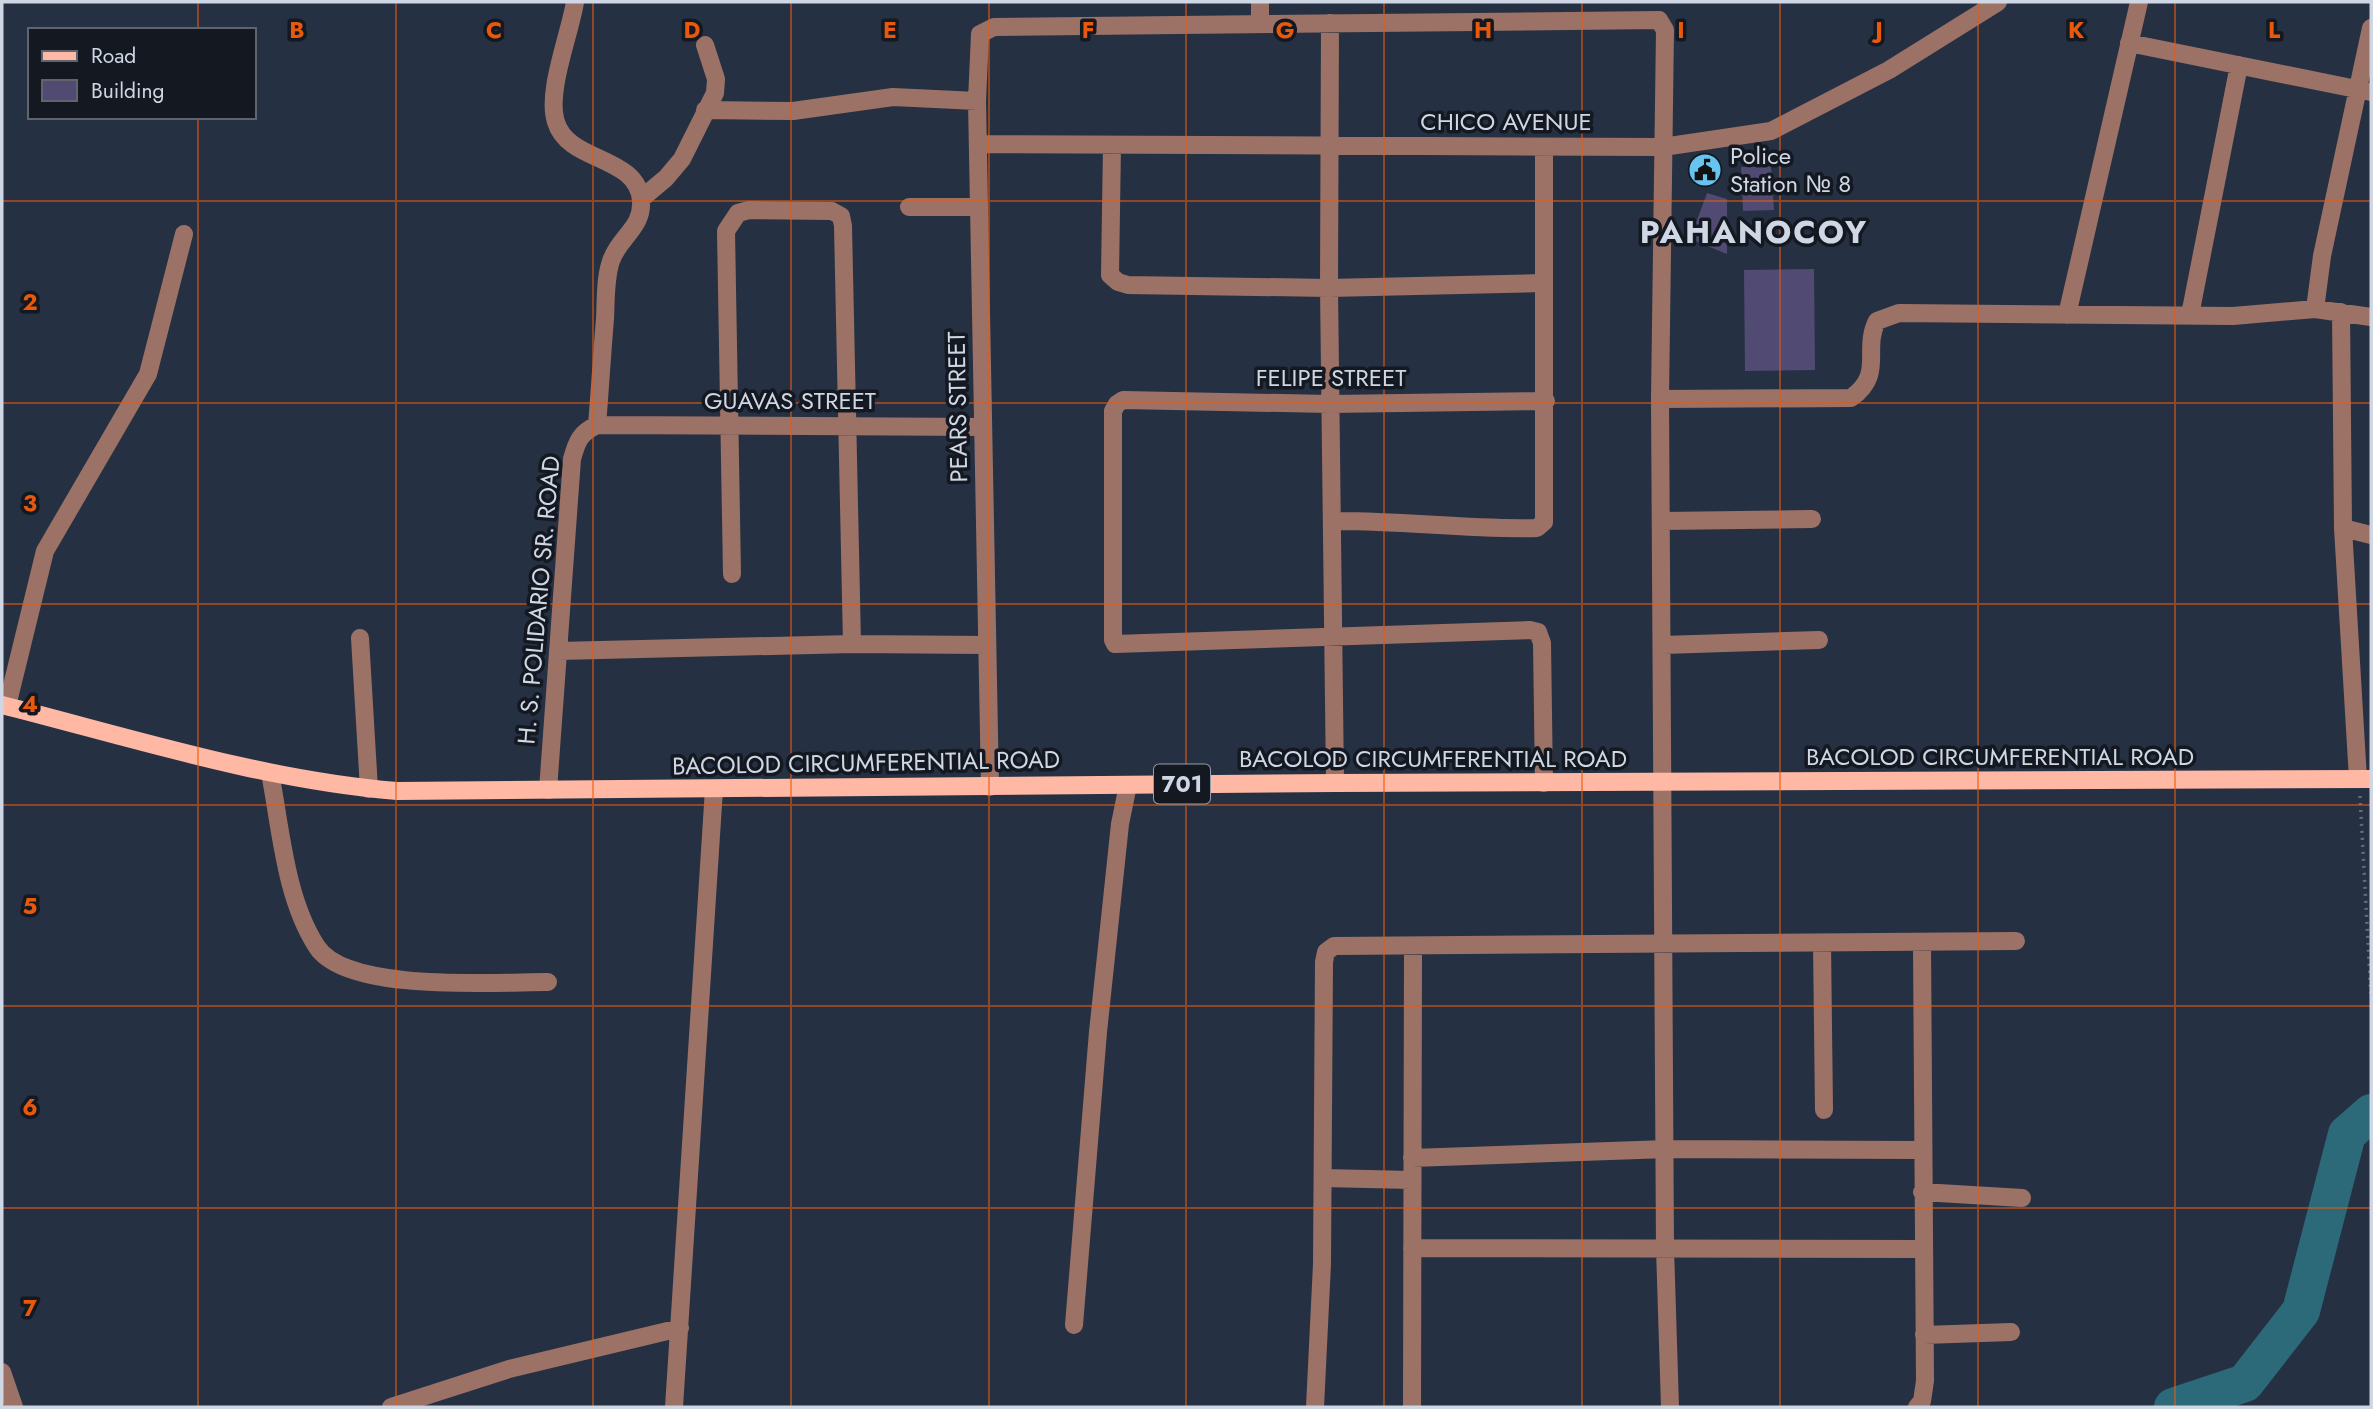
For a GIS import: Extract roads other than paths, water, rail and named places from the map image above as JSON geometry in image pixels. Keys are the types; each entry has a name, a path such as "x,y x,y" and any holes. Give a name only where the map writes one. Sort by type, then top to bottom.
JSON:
{"main road":[{"name":"BACOLOD CIRCUMFERENTIAL ROAD","path":"4,705 270,773 369,789 2365,779"}],"street":[{"path":"575,2 556,85 555,121 563,136 580,149 622,170 637,183 641,200 640,216 618,247 608,274 597,425"},
{"path":"1261,2 1260,24 1659,20 1665,30 1660,399 1665,783 1665,1248 1670,1407"},
{"name":"CHICO AVENUE","path":"978,144 1664,147 1771,131 1889,69 1998,2"},
{"path":"2067,315 2139,2"},
{"path":"1330,23 1329,288 1335,783"},
{"name":"PEARS STREET","path":"990,787 978,40 984,29 1260,24"},
{"path":"2315,309 2322,256 2364,90 2371,28"},
{"path":"2129,43 2364,90"},
{"path":"641,200 666,178 681,159 715,93 716,79 705,44"},
{"path":"2190,315 2239,65"},
{"path":"705,110 793,111 893,97 977,101"},
{"path":"1112,145 1110,275 1118,282 1128,285 1329,288 1544,283"},
{"path":"1332,521 1393,520 1435,527 1536,528 1544,523 1544,148"},
{"path":"909,207 979,206"},
{"path":"732,574 726,231 738,213 749,210 832,211 841,216 843,226 845,425 852,644"},
{"path":"4,705 45,551 148,374 184,234"},
{"path":"1660,399 1851,398 1868,383 1871,375 1872,330 1877,321 1886,316 1929,313 2233,316 2315,309 2371,317"},
{"path":"2341,312 2343,528 2365,779"},
{"name":"FELIPE STREET","path":"1332,635 1115,644 1112,411 1116,404 1124,400 1330,404 1546,401"},
{"name":"GUAVAS STREET","path":"597,425 983,427"},
{"name":"H. S. POLIDARIO SR. ROAD","path":"548,790 572,459 577,440 585,431 597,425"},
{"path":"1661,520 1812,519"},
{"path":"2343,528 2371,536"},
{"path":"1332,635 1530,629 1538,632 1542,643 1544,783"},
{"path":"359,638 369,789"},
{"path":"1663,645 1819,640"},
{"path":"559,651 852,644 987,645"},
{"path":"270,773 284,855 304,921 318,950 343,966 391,980 548,982"},
{"path":"1074,1325 1098,1032 1120,824 1128,785"},
{"path":"674,1407 714,789"},
{"path":"1315,1407 1323,1178 1325,952 1334,946 1413,947 1664,941 2016,941"},
{"path":"1822,943 1824,1110"},
{"path":"1917,1407 1922,1401 1925,1381 1922,943"},
{"path":"1412,1407 1413,947"},
{"path":"1412,1158 1667,1149 1922,1150"},
{"path":"1323,1178 1412,1180"},
{"path":"1922,1192 2022,1198"},
{"path":"1412,1248 1923,1249"},
{"path":"391,1407 509,1369 680,1328"},
{"path":"1924,1335 2011,1332"},
{"path":"2,1372 14,1407"}],"waterway":[{"path":"2173,1407 2245,1383 2301,1311 2347,1134 2371,1113"}],"place":[{"name":"Police Station № 8","path":"1705,170"}],"district":[{"name":"PAHANOCOY","path":"1754,232"}]}
